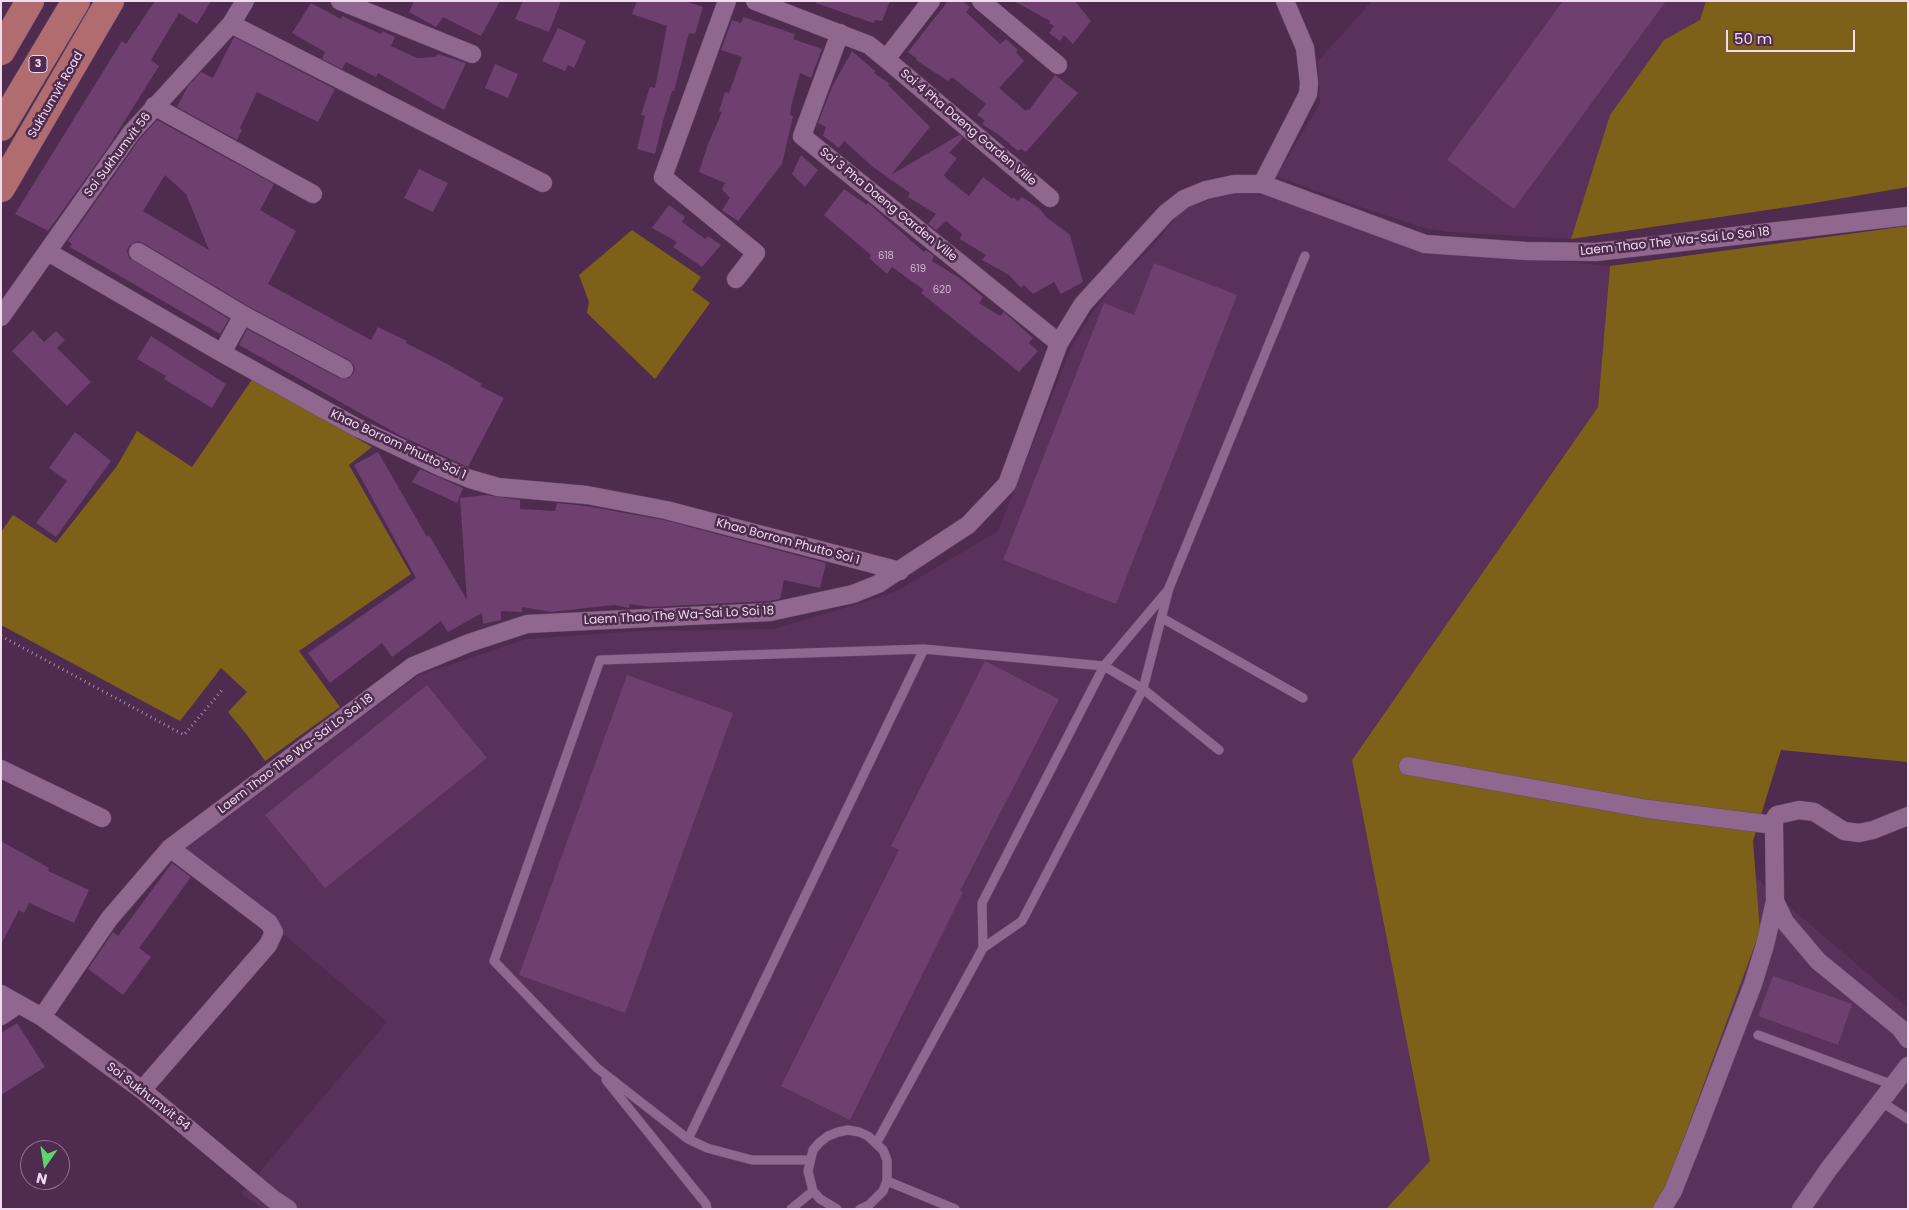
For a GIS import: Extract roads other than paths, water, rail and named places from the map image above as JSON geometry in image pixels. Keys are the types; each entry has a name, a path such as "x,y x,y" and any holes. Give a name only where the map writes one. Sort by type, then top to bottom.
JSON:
{"highway":[{"path":"1,51 30,1"},
{"name":"3","path":"1,127 76,1"},
{"name":"Sukhumvit Road","path":"1,188 110,1"}],"street":[{"name":"Soi Sukhumvit 56","path":"1,317 131,133 231,24 245,1"},
{"path":"340,1 472,54"},
{"path":"728,1 663,177 756,254 736,279"},
{"name":"Soi 4 Pha Daeng Garden Ville","path":"755,1 869,45 1050,198"},
{"path":"886,59 931,1"},
{"path":"980,1 1058,65"},
{"path":"1262,184 1308,94 1309,88 1305,48 1285,1"},
{"path":"231,24 543,183"},
{"name":"Soi 3 Pha Daeng Garden Ville","path":"840,34 802,136 1059,343"},
{"path":"154,106 313,194"},
{"name":"Laem Thao The Wa-Sai Lo Soi 18","path":"42,1017 109,919 170,848 413,666 469,643 527,624 778,611 853,594 878,584 900,571 968,525 1007,484 1059,343 1083,304 1166,213 1184,199 1206,190 1234,184 1262,184 1425,244 1526,252 1596,252 1908,216"},
{"name":"Khao Borrom Phutto Soi 1","path":"48,252 222,353 354,426 470,479 498,487 587,495 666,510 900,571"},
{"path":"138,252 243,315 344,369"},
{"path":"222,353 243,315"},
{"path":"1408,766 1648,809 1774,826"},
{"path":"1,768 102,818"},
{"path":"1662,1209 1673,1191 1694,1138 1753,984 1765,946 1775,901 1775,818 1799,810 1814,812 1844,831 1859,833 1873,830 1908,816"},
{"path":"142,1090 268,945 274,932 269,923 170,848"},
{"path":"1775,901 1785,922 1818,961 1900,1028 1908,1039"},
{"name":"Soi Sukhumvit 54","path":"1,994 42,1017 142,1090 273,1199 288,1209"},
{"path":"1,1016 19,1004"},
{"path":"1801,1209 1828,1170 1908,1066"}],"lane":[{"path":"877,1142 983,948 1022,921 1143,689 1169,588 1305,256"},
{"path":"983,948 982,903 1104,666 1169,588"},
{"path":"1162,618 1303,698"},
{"path":"688,1139 924,649"},
{"path":"707,1209 706,1204 597,1068 494,961 600,660 924,649 1104,666 1143,689 1219,750"},
{"path":"1758,1035 1893,1085"},
{"path":"597,1068 688,1139 707,1148 752,1160 809,1160"},
{"path":"1880,1102 1908,1119"},
{"path":"837,1209 820,1199 814,1190 808,1170 809,1160 813,1150 828,1136 838,1132 859,1132 877,1142 883,1150 887,1160 888,1181 884,1191 877,1199 860,1209"},
{"path":"888,1181 956,1209"},
{"path":"791,1209 814,1190"}]}
